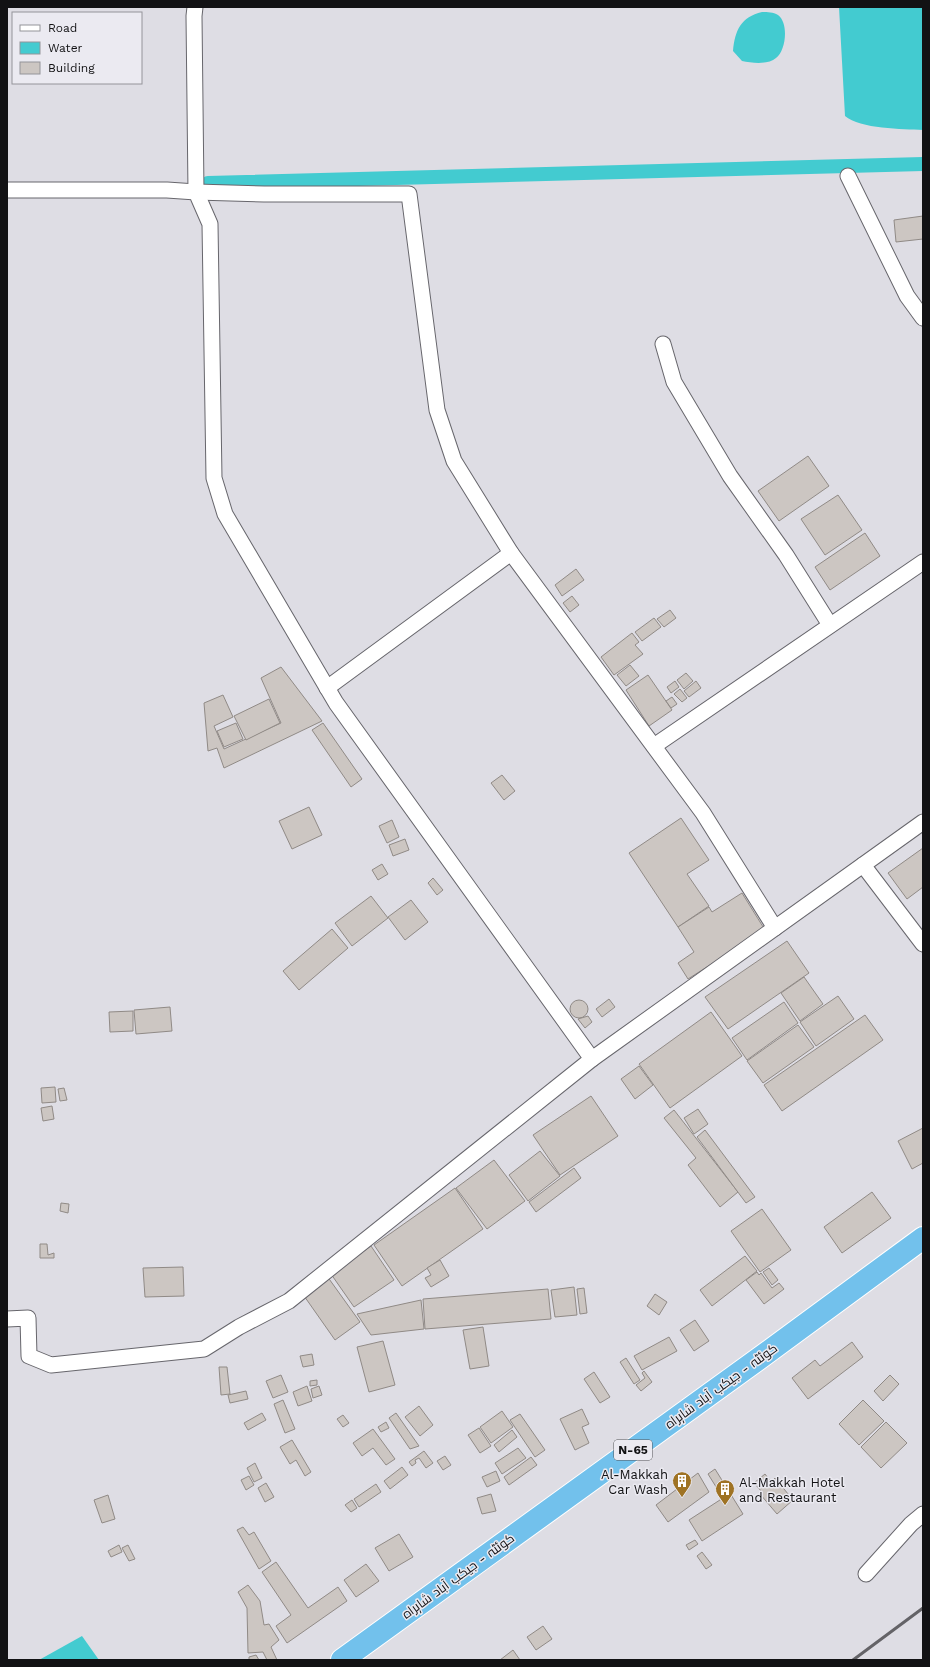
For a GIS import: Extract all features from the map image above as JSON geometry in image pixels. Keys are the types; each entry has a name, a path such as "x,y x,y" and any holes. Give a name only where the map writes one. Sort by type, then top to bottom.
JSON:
{"highway":[{"name":"کوئٹہ - جیکب آباد شاہراہ","path":"342,1660 744,1370 923,1238"}],"street":[{"path":"195,7 196,192 210,224 214,478 225,514 336,703 592,1059"},
{"path":"848,176 907,296 923,318"},
{"path":"7,190 159,190 264,194 409,194 437,410 454,461 511,553 703,812 775,928"},
{"path":"663,344 674,382 730,476 786,555 830,625"},
{"path":"328,688 511,553"},
{"path":"654,746 923,562"},
{"path":"7,1319 28,1318 29,1356 51,1365 204,1349 239,1327 289,1301 592,1059 923,822"},
{"path":"863,865 923,944"},
{"path":"866,1574 911,1524 923,1514"}],"water":[{"path":"839,7 923,7 923,130 893,129 871,126 861,124 845,116"},
{"path":"762,12 774,13 778,15 784,24 785,37 782,49 776,58 769,62 755,63 742,61 733,51 735,37 744,21 755,14"},
{"path":"82,1636 99,1660 39,1660"}],"building":[{"path":"923,216 923,239 896,242 894,220"},
{"path":"808,456 829,486 779,521 758,491"},
{"path":"838,495 862,530 825,555 801,519"},
{"path":"865,533 880,556 830,590 815,567"},
{"path":"576,569 584,580 562,596 555,585"},
{"path":"572,596 579,605 570,612 563,603"},
{"path":"670,610 676,618 664,627 657,619"},
{"path":"654,618 661,627 642,641 635,632"},
{"path":"632,633 639,642 635,645 643,654 614,675 601,657"},
{"path":"630,665 639,676 626,686 617,675"},
{"path":"281,667 322,721 224,768 217,748 208,751 204,703 223,695 233,717 214,726 224,749 281,723 261,678"},
{"path":"686,673 693,681 684,689 677,680"},
{"path":"648,675 672,710 649,726 626,690"},
{"path":"675,681 679,687 671,693 667,687"},
{"path":"696,681 701,688 689,697 684,691"},
{"path":"680,689 687,698 682,702 674,694"},
{"path":"672,697 677,704 671,708 666,701"},
{"path":"269,699 280,723 246,740 234,716"},
{"path":"236,723 243,739 224,747 217,731"},
{"path":"323,723 362,779 351,787 312,730"},
{"path":"502,775 515,791 504,800 491,783"},
{"path":"309,807 322,835 292,849 279,821"},
{"path":"681,818 709,860 687,874 709,906 678,927 629,853"},
{"path":"392,820 399,837 387,843 379,826"},
{"path":"405,839 409,850 393,856 389,845"},
{"path":"923,848 923,887 907,899 888,873"},
{"path":"382,864 388,874 378,880 372,870"},
{"path":"433,878 443,890 437,895 428,883"},
{"path":"742,893 765,930 688,979 678,963 694,952 678,927 709,907 712,912"},
{"path":"371,896 388,918 352,946 335,923"},
{"path":"411,900 428,922 405,940 388,917"},
{"path":"332,929 348,948 299,990 283,971"},
{"path":"787,941 809,973 728,1029 705,997"},
{"path":"804,977 823,1004 800,1021 781,993"},
{"path":"838,996 854,1019 816,1046 800,1022"},
{"path":"609,999 615,1007 602,1017 596,1009"},
{"path":"579,1000 585,1003 588,1009 585,1015 579,1018 573,1015 570,1009 573,1003"},
{"path":"784,1002 798,1023 747,1060 732,1038"},
{"path":"170,1007 172,1031 136,1034 134,1010"},
{"path":"133,1011 133,1031 110,1032 109,1012"},
{"path":"711,1012 742,1056 670,1108 639,1064"},
{"path":"865,1015 883,1040 782,1111 764,1085"},
{"path":"588,1016 592,1022 585,1028 578,1019"},
{"path":"798,1025 814,1047 763,1083 747,1061"},
{"path":"639,1066 653,1085 635,1099 621,1079"},
{"path":"55,1087 56,1102 42,1103 41,1088"},
{"path":"64,1088 67,1100 60,1101 58,1089"},
{"path":"591,1096 618,1136 560,1175 533,1135"},
{"path":"52,1106 54,1119 43,1121 41,1108"},
{"path":"698,1109 708,1124 694,1134 684,1118"},
{"path":"674,1110 738,1192 720,1207 688,1165 696,1158 664,1118"},
{"path":"923,1128 923,1163 912,1169 898,1141"},
{"path":"705,1130 755,1197 746,1203 697,1137"},
{"path":"540,1151 560,1176 528,1201 509,1175"},
{"path":"494,1160 525,1201 487,1229 456,1188"},
{"path":"574,1168 581,1178 536,1212 529,1202"},
{"path":"455,1188 483,1229 402,1286 374,1245"},
{"path":"872,1192 891,1218 842,1253 824,1227"},
{"path":"61,1203 69,1204 68,1213 60,1211"},
{"path":"762,1209 791,1250 760,1272 731,1231"},
{"path":"40,1244 47,1244 48,1255 54,1253 54,1258 40,1258"},
{"path":"371,1246 394,1280 354,1307 331,1274"},
{"path":"745,1256 757,1271 712,1306 700,1290"},
{"path":"440,1260 449,1276 431,1287 425,1278 431,1275 427,1268"},
{"path":"183,1267 184,1296 145,1297 143,1268"},
{"path":"769,1268 778,1280 772,1285 763,1272"},
{"path":"757,1272 759,1275 761,1273 772,1288 779,1283 784,1289 764,1304 746,1280"},
{"path":"327,1276 360,1322 335,1340 302,1293"},
{"path":"574,1287 577,1315 555,1317 551,1290"},
{"path":"584,1288 587,1313 580,1314 577,1289"},
{"path":"548,1289 551,1319 425,1329 423,1299"},
{"path":"655,1294 667,1302 659,1315 647,1306"},
{"path":"421,1300 424,1329 371,1335 357,1314"},
{"path":"695,1320 709,1341 694,1351 680,1330"},
{"path":"483,1327 489,1366 470,1369 463,1330"},
{"path":"669,1337 677,1351 642,1370 634,1356"},
{"path":"383,1341 395,1385 369,1392 357,1347"},
{"path":"852,1342 863,1357 808,1399 792,1378 815,1360 820,1366"},
{"path":"312,1354 314,1365 303,1367 300,1356"},
{"path":"626,1358 640,1380 634,1384 620,1362"},
{"path":"219,1367 227,1367 230,1394 221,1395"},
{"path":"644,1371 652,1382 641,1391 636,1385 645,1378 642,1373"},
{"path":"594,1372 610,1397 600,1403 584,1379"},
{"path":"281,1375 288,1392 273,1398 266,1381"},
{"path":"890,1375 899,1384 883,1401 874,1391"},
{"path":"317,1380 317,1385 310,1386 310,1381"},
{"path":"307,1386 312,1401 298,1406 293,1392"},
{"path":"319,1386 322,1395 313,1398 311,1389"},
{"path":"246,1391 248,1399 230,1403 228,1395"},
{"path":"283,1400 295,1429 285,1433 274,1404"},
{"path":"863,1400 884,1421 859,1445 839,1424"},
{"path":"419,1406 433,1425 420,1436 405,1417"},
{"path":"582,1409 589,1424 582,1427 589,1443 575,1450 560,1419"},
{"path":"502,1411 513,1427 491,1443 480,1427"},
{"path":"262,1413 266,1420 248,1430 244,1423"},
{"path":"396,1413 419,1446 410,1449 389,1418"},
{"path":"520,1414 545,1450 535,1457 510,1420"},
{"path":"343,1415 349,1423 343,1427 337,1419"},
{"path":"386,1422 389,1428 381,1432 378,1427"},
{"path":"886,1422 907,1443 881,1468 861,1447"},
{"path":"479,1428 491,1446 480,1453 468,1435"},
{"path":"373,1429 395,1459 386,1465 373,1448 362,1456 353,1443"},
{"path":"512,1430 517,1437 499,1452 494,1445"},
{"path":"292,1440 311,1472 305,1476 296,1460 290,1464 280,1447"},
{"path":"518,1448 526,1458 502,1474 495,1463"},
{"path":"424,1451 433,1463 426,1468 419,1458 415,1460 416,1463 412,1466 409,1462"},
{"path":"445,1456 451,1465 443,1470 437,1461"},
{"path":"531,1457 537,1465 509,1485 504,1477"},
{"path":"255,1463 262,1478 254,1482 247,1468"},
{"path":"402,1467 408,1475 390,1489 384,1481"},
{"name":"Al-Makkah Hotel and Restaurant","path":"715,1469 743,1514 702,1541 689,1520 723,1498 708,1474"},
{"path":"496,1471 500,1481 487,1487 482,1477"},
{"name":"Al-Makkah Car Wash","path":"698,1473 709,1492 668,1522 656,1505"},
{"path":"765,1474 771,1482 775,1478 793,1500 777,1514 760,1494 762,1492 754,1483"},
{"path":"249,1476 254,1485 246,1490 241,1480"},
{"path":"266,1483 274,1497 265,1502 258,1488"},
{"path":"376,1484 381,1492 359,1507 354,1499"},
{"path":"491,1494 496,1511 482,1514 477,1498"},
{"path":"108,1495 115,1519 102,1523 94,1500"},
{"path":"352,1500 357,1508 351,1512 345,1505"},
{"path":"243,1527 249,1535 254,1532 271,1561 259,1569 237,1530"},
{"path":"399,1534 413,1557 389,1571 375,1548"},
{"path":"695,1540 698,1544 689,1550 686,1545"},
{"path":"119,1545 122,1552 111,1557 108,1551"},
{"path":"128,1545 135,1559 129,1561 122,1548"},
{"path":"702,1552 712,1565 706,1569 697,1556"},
{"path":"276,1562 308,1608 338,1587 347,1601 287,1643 276,1626 291,1615 262,1572"},
{"path":"366,1564 379,1581 356,1597 344,1580"},
{"path":"248,1585 260,1601 264,1625 269,1624 279,1640 271,1647 277,1660 267,1660 263,1652 248,1653 247,1608 238,1592"},
{"path":"543,1626 552,1639 536,1650 527,1637"},
{"path":"513,1650 520,1660 500,1660"},
{"path":"256,1655 259,1660 249,1660 249,1657"}],"waterway":[{"path":"208,183 923,164"}],"railway":[{"path":"853,1660 923,1608"}],"place":[{"name":"Al-Makkah Car Wash","path":"682,1498"},
{"name":"Al-Makkah Hotel and Restaurant","path":"725,1506"}]}
